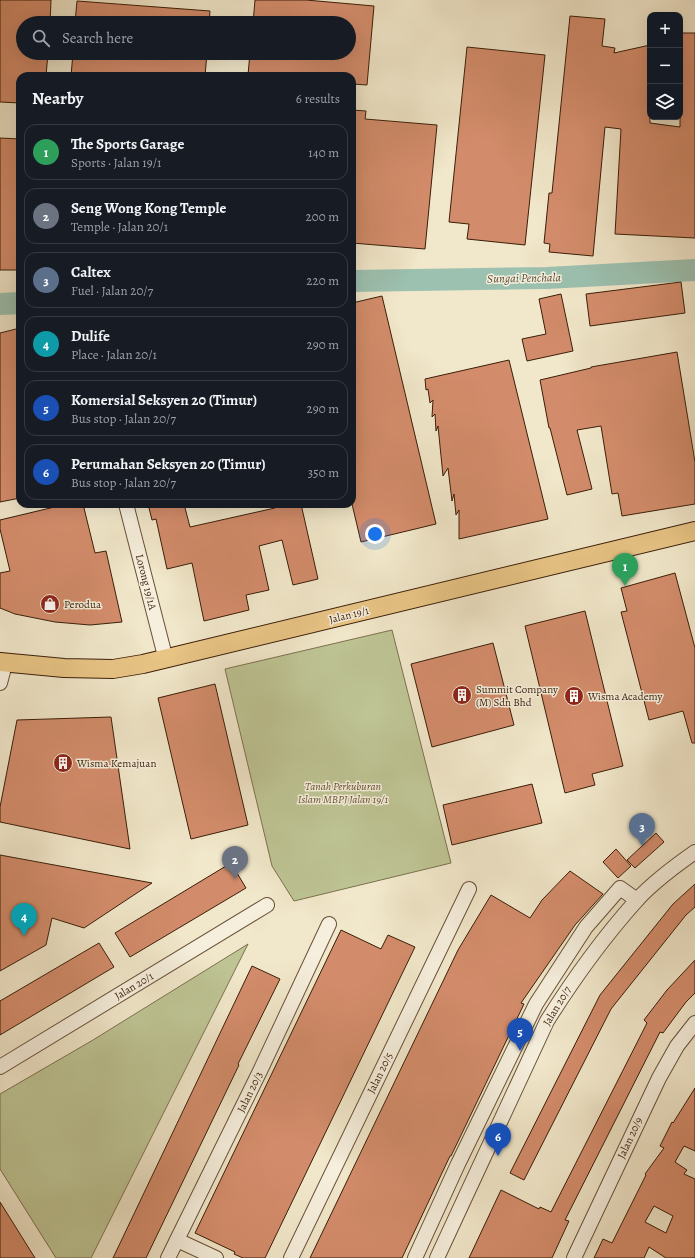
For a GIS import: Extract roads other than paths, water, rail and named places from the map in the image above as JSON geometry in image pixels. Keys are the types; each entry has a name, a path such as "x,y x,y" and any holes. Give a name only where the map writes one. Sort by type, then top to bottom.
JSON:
{"main road":[{"name":"Jalan 19/1","path":"3,663 64,668 113,668 166,660 695,531"}],"street":[{"name":"Lorong 19/1A","path":"127,508 166,660"},
{"path":"0,683 3,663"},
{"name":"Jalan 20/7","path":"437,1258 547,1021 570,984 637,900 679,863 695,852"},
{"name":"Jalan 20/7","path":"415,1258 536,1004 586,926 620,888 637,900"},
{"name":"Jalan 20/5","path":"291,1258 468,889"},
{"name":"Jalan 20/1","path":"0,1067 267,905"},
{"name":"Jalan 20/3","path":"168,1258 260,1071 329,924"},
{"name":"Jalan 20/9","path":"574,1258 659,1078 677,1046 695,1023"},
{"path":"177,1240 216,1258"}],"waterway":[{"name":"Sungai Penchala","path":"356,281 547,278 695,270"},
{"name":"Sungai Penchala","path":"0,304 16,303"}],"place":[{"name":"The Sports Garage","path":"625,586"},
{"name":"Perodua","path":"50,604"},
{"name":"Summit Company (M) Sdn Bhd","path":"462,695"},
{"name":"Wisma Academy","path":"574,696"},
{"name":"Wisma Kemajuan","path":"63,763"},
{"name":"Caltex","path":"642,846"},
{"name":"Seng Wong Kong Temple","path":"235,879"},
{"name":"Dulife","path":"24,936"},
{"name":"Komersial Seksyen 20 (Timur)","path":"520,1051"},
{"name":"Perumahan Seksyen 20 (Timur)","path":"498,1156"}],"park label":[{"name":"Tanah Perkuburan Islam MBPJ Jalan 19/1","path":"343,792"}]}
